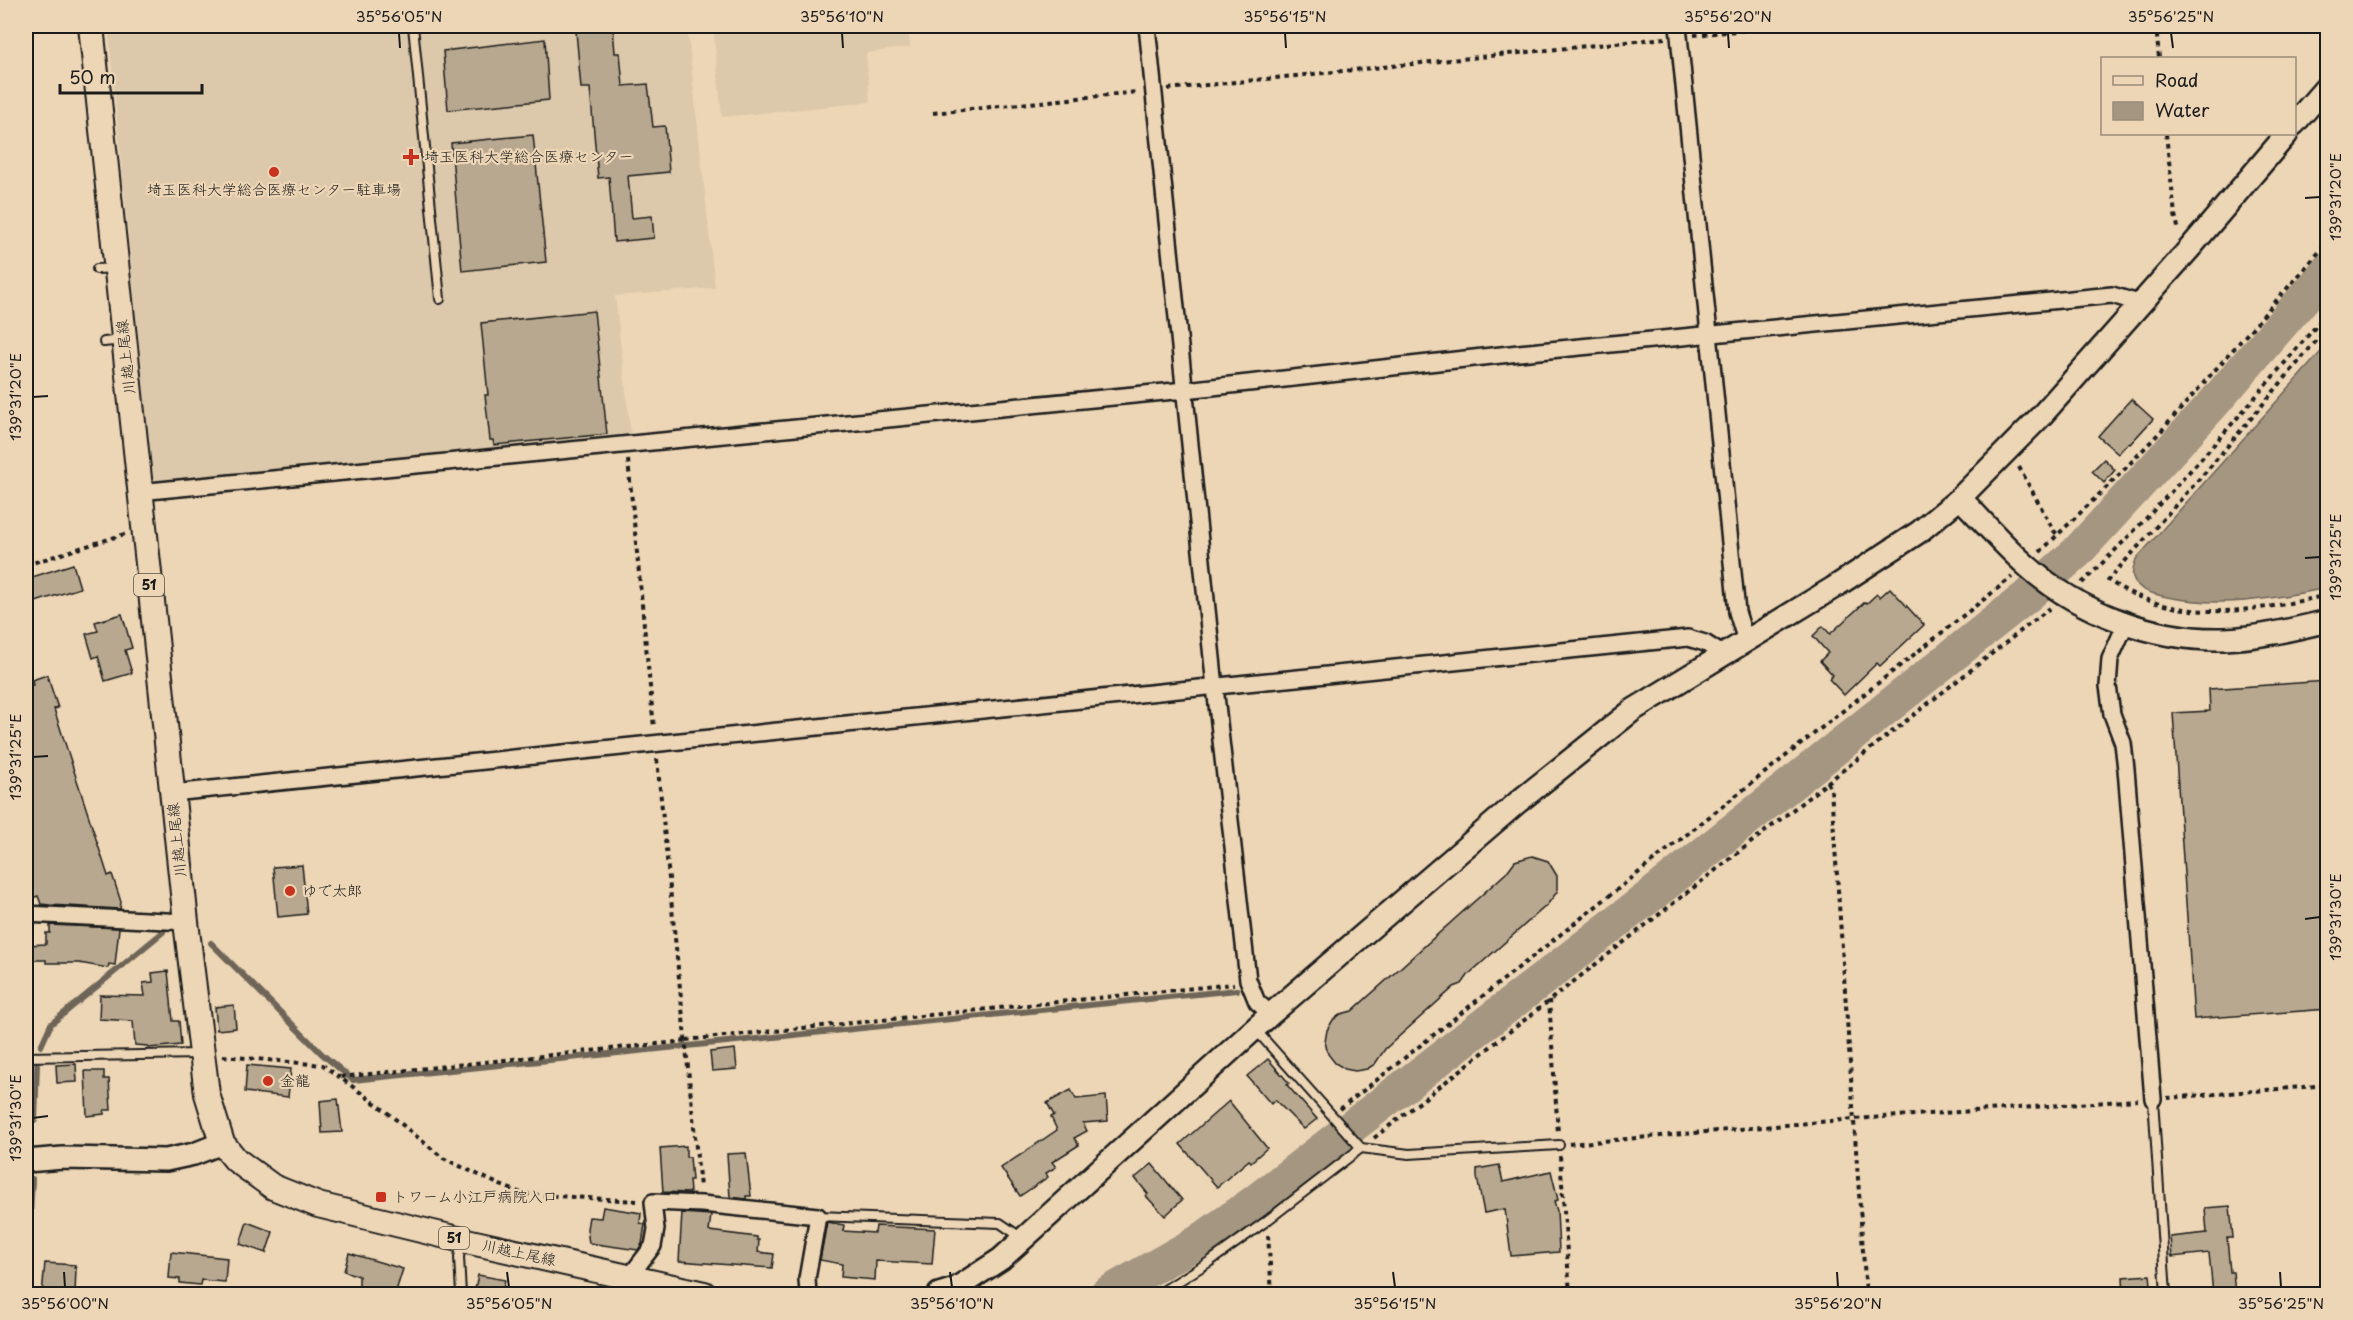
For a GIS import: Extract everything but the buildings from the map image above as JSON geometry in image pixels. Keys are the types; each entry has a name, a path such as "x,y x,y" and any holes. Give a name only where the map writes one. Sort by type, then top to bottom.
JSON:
{"main road":[{"name":"川越上尾線","path":"91,26 114,341 139,492 207,1094 222,1143 236,1160 273,1187 293,1197 318,1205 704,1294"}],"street":[{"path":"1147,26 1215,687 1248,980 1257,1002 1271,1014"},
{"path":"1678,31 1737,612 1746,641"},
{"path":"2296,123 2328,85"},
{"path":"939,1294 955,1289 1000,1259 1024,1239 1271,1014 1518,802 1633,710 1919,532 1960,498 2042,416 2142,304 2286,135"},
{"path":"139,492 1185,390 1507,354 2112,295 2142,304"},
{"path":"1960,498 2026,566 2063,594 2142,629 2224,639 2328,621"},
{"path":"2126,623 2110,659 2108,686 2112,714 2123,743 2126,769 2153,1099"},
{"path":"172,793 1688,638 1705,643 1724,655"},
{"path":"26,914 186,922"},
{"path":"26,1161 63,1158 166,1160 194,1154 222,1143"},
{"path":"630,1276 653,1246 656,1229 653,1202 702,1204 818,1216 807,1279 808,1294"}],"lane":[{"path":"413,26 440,299"},
{"path":"1255,1029 1360,1146 1409,1154 1559,1145"},
{"path":"26,1057 202,1054"},
{"path":"2153,1099 2166,1294"},
{"path":"1158,1294 1209,1262 1265,1222 1360,1146"},
{"path":"818,1216 1000,1223 1024,1239"},
{"path":"461,1294 459,1257 462,1240"}],"path":[{"path":"933,113 1678,31 1788,26"},
{"path":"2156,26 2159,57"},
{"path":"2166,135 2175,215 2179,230 2190,248"},
{"path":"1334,1116 1643,867 2026,566 2059,536 2163,429 2328,242"},
{"path":"1360,1146 1827,782 2063,594 2132,535 2268,383 2328,312"},
{"path":"2328,327 2210,467 2108,580 2129,594 2149,601 2214,611 2266,609 2328,595"},
{"path":"626,445 702,1204"},
{"path":"2009,447 2054,531 2059,536"},
{"path":"26,565 143,528"},
{"path":"1827,782 1831,789 1866,1294"},
{"path":"340,1077 1234,984 1248,980"},
{"path":"1549,999 1570,1294"},
{"path":"202,1054 323,1065 443,1158 524,1194 653,1202"},
{"path":"1559,1145 1854,1119 2328,1085"},
{"path":"1265,1222 1272,1294"}],"shaded area":[{"name":"埼玉医科大学総合医療センター","path":"108,26 687,26 715,288 615,296 631,436 153,486"},
{"path":"713,26 858,26 859,33 908,28 910,47 866,53 870,102 722,117"}],"water":[{"path":"2327,345 2327,588 2267,599 2208,602 2157,595 2138,586 2133,575 2136,559"}],"waterway":[{"path":"1106,1294 1198,1242 1257,1200 1654,893 2026,597 2076,553 2213,404 2328,270"},
{"path":"41,1046 51,1024 163,932"},
{"path":"211,943 322,1054 353,1080 1237,990"},
{"path":"35,1120 37,1065"},
{"path":"26,1290 32,1179"}],"place":[{"name":"埼玉医科大学総合医療センター","path":"411,157"},
{"name":"埼玉医科大学総合医療センター駐車場","path":"274,172"},
{"name":"ゆで太郎","path":"290,891"},
{"name":"金龍","path":"268,1081"},
{"name":"トワーム小江戸病院入口","path":"381,1197"}]}
